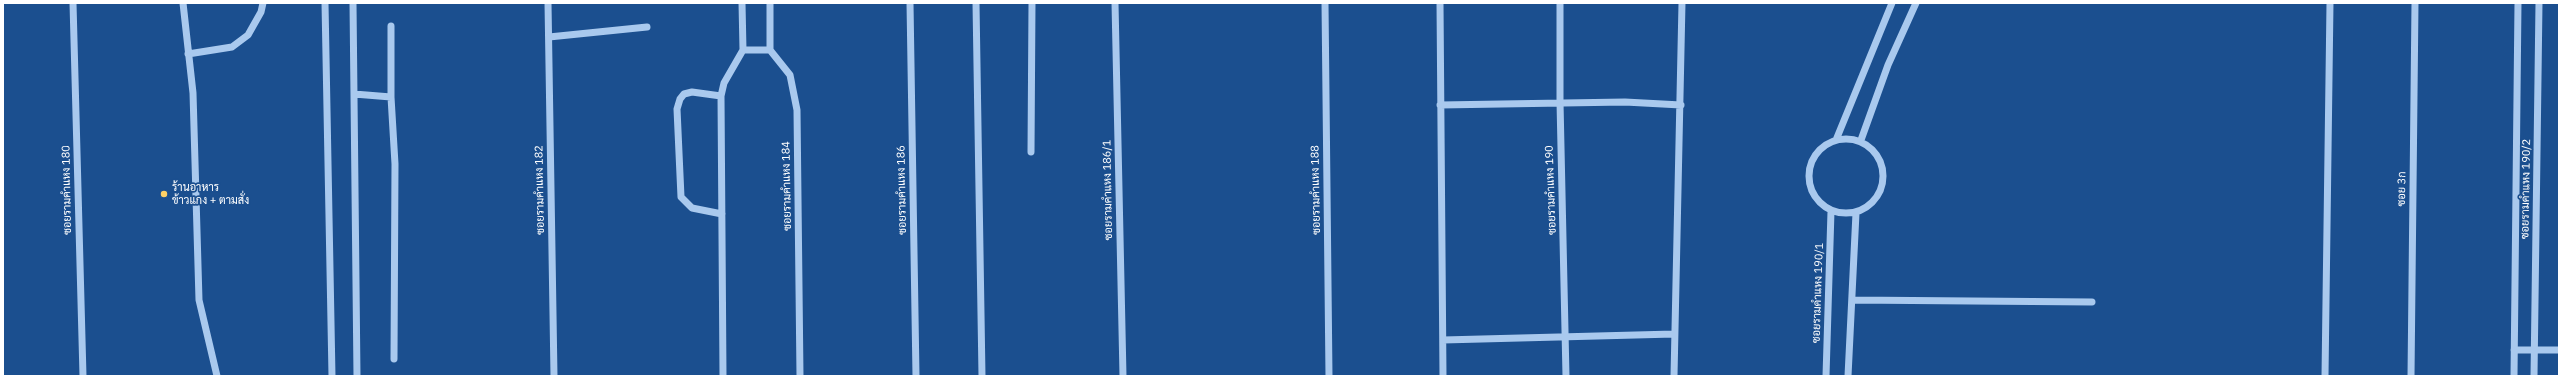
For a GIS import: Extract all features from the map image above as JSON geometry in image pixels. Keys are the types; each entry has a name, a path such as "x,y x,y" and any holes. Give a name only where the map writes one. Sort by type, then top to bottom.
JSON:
{"street":[{"name":"ซอยรามคำแหง 180","path":"74,3 83,376"},
{"path":"183,3 193,93 199,300 217,376"},
{"path":"188,54 232,47 248,35 262,12 263,3"},
{"path":"326,3 332,376"},
{"path":"353,3 357,376"},
{"name":"ซอยรามคำแหง 182","path":"548,3 554,376"},
{"path":"723,376 721,96 724,83 743,50 742,3"},
{"path":"743,50 770,50 770,3"},
{"name":"ซอยรามคำแหง 186","path":"910,3 916,376"},
{"path":"976,3 982,376"},
{"path":"1032,3 1032,152"},
{"name":"ซอยรามคำแหง 186/1","path":"1116,3 1123,376"},
{"name":"ซอยรามคำแหง 188","path":"1325,3 1329,376"},
{"path":"1440,3 1443,376"},
{"name":"ซอยรามคำแหง 190","path":"1560,3 1560,102 1566,376"},
{"path":"1674,376 1681,106 1682,3"},
{"path":"1836,140 1892,3"},
{"path":"1861,140 1888,65 1916,3"},
{"path":"2325,376 2330,3"},
{"name":"ซอย 3ก","path":"2411,376 2415,3"},
{"name":"ซอยรามคำแหง 190/2","path":"2514,376 2518,3"},
{"name":"ซอยรามคำแหง 190/2","path":"2534,376 2539,3"},
{"path":"392,26 391,97 395,164 394,359"},
{"path":"549,37 647,27"},
{"name":"ซอยรามคำแหง 184","path":"770,50 790,75 797,110 800,376"},
{"path":"721,96 692,92 680,99 677,109 681,197 692,208 722,214"},
{"path":"354,94 391,97"},
{"path":"1440,105 1560,102 1681,106"},
{"path":"1847,137 1861,140 1880,160 1884,178 1878,196 1865,209 1856,213 1844,214 1832,211 1814,196 1809,174 1817,153 1836,140 1847,137"},
{"name":"ซอยรามคำแหง 190/1","path":"1826,376 1832,211"},
{"path":"1848,376 1856,213"},
{"path":"1852,300 2092,302"},
{"path":"1443,340 1674,334"},
{"path":"2514,350 2559,350"}],"place":[{"name":"ร้านอาหาร ข้าวแกง + ตามสั่ง","path":"164,194"}]}
